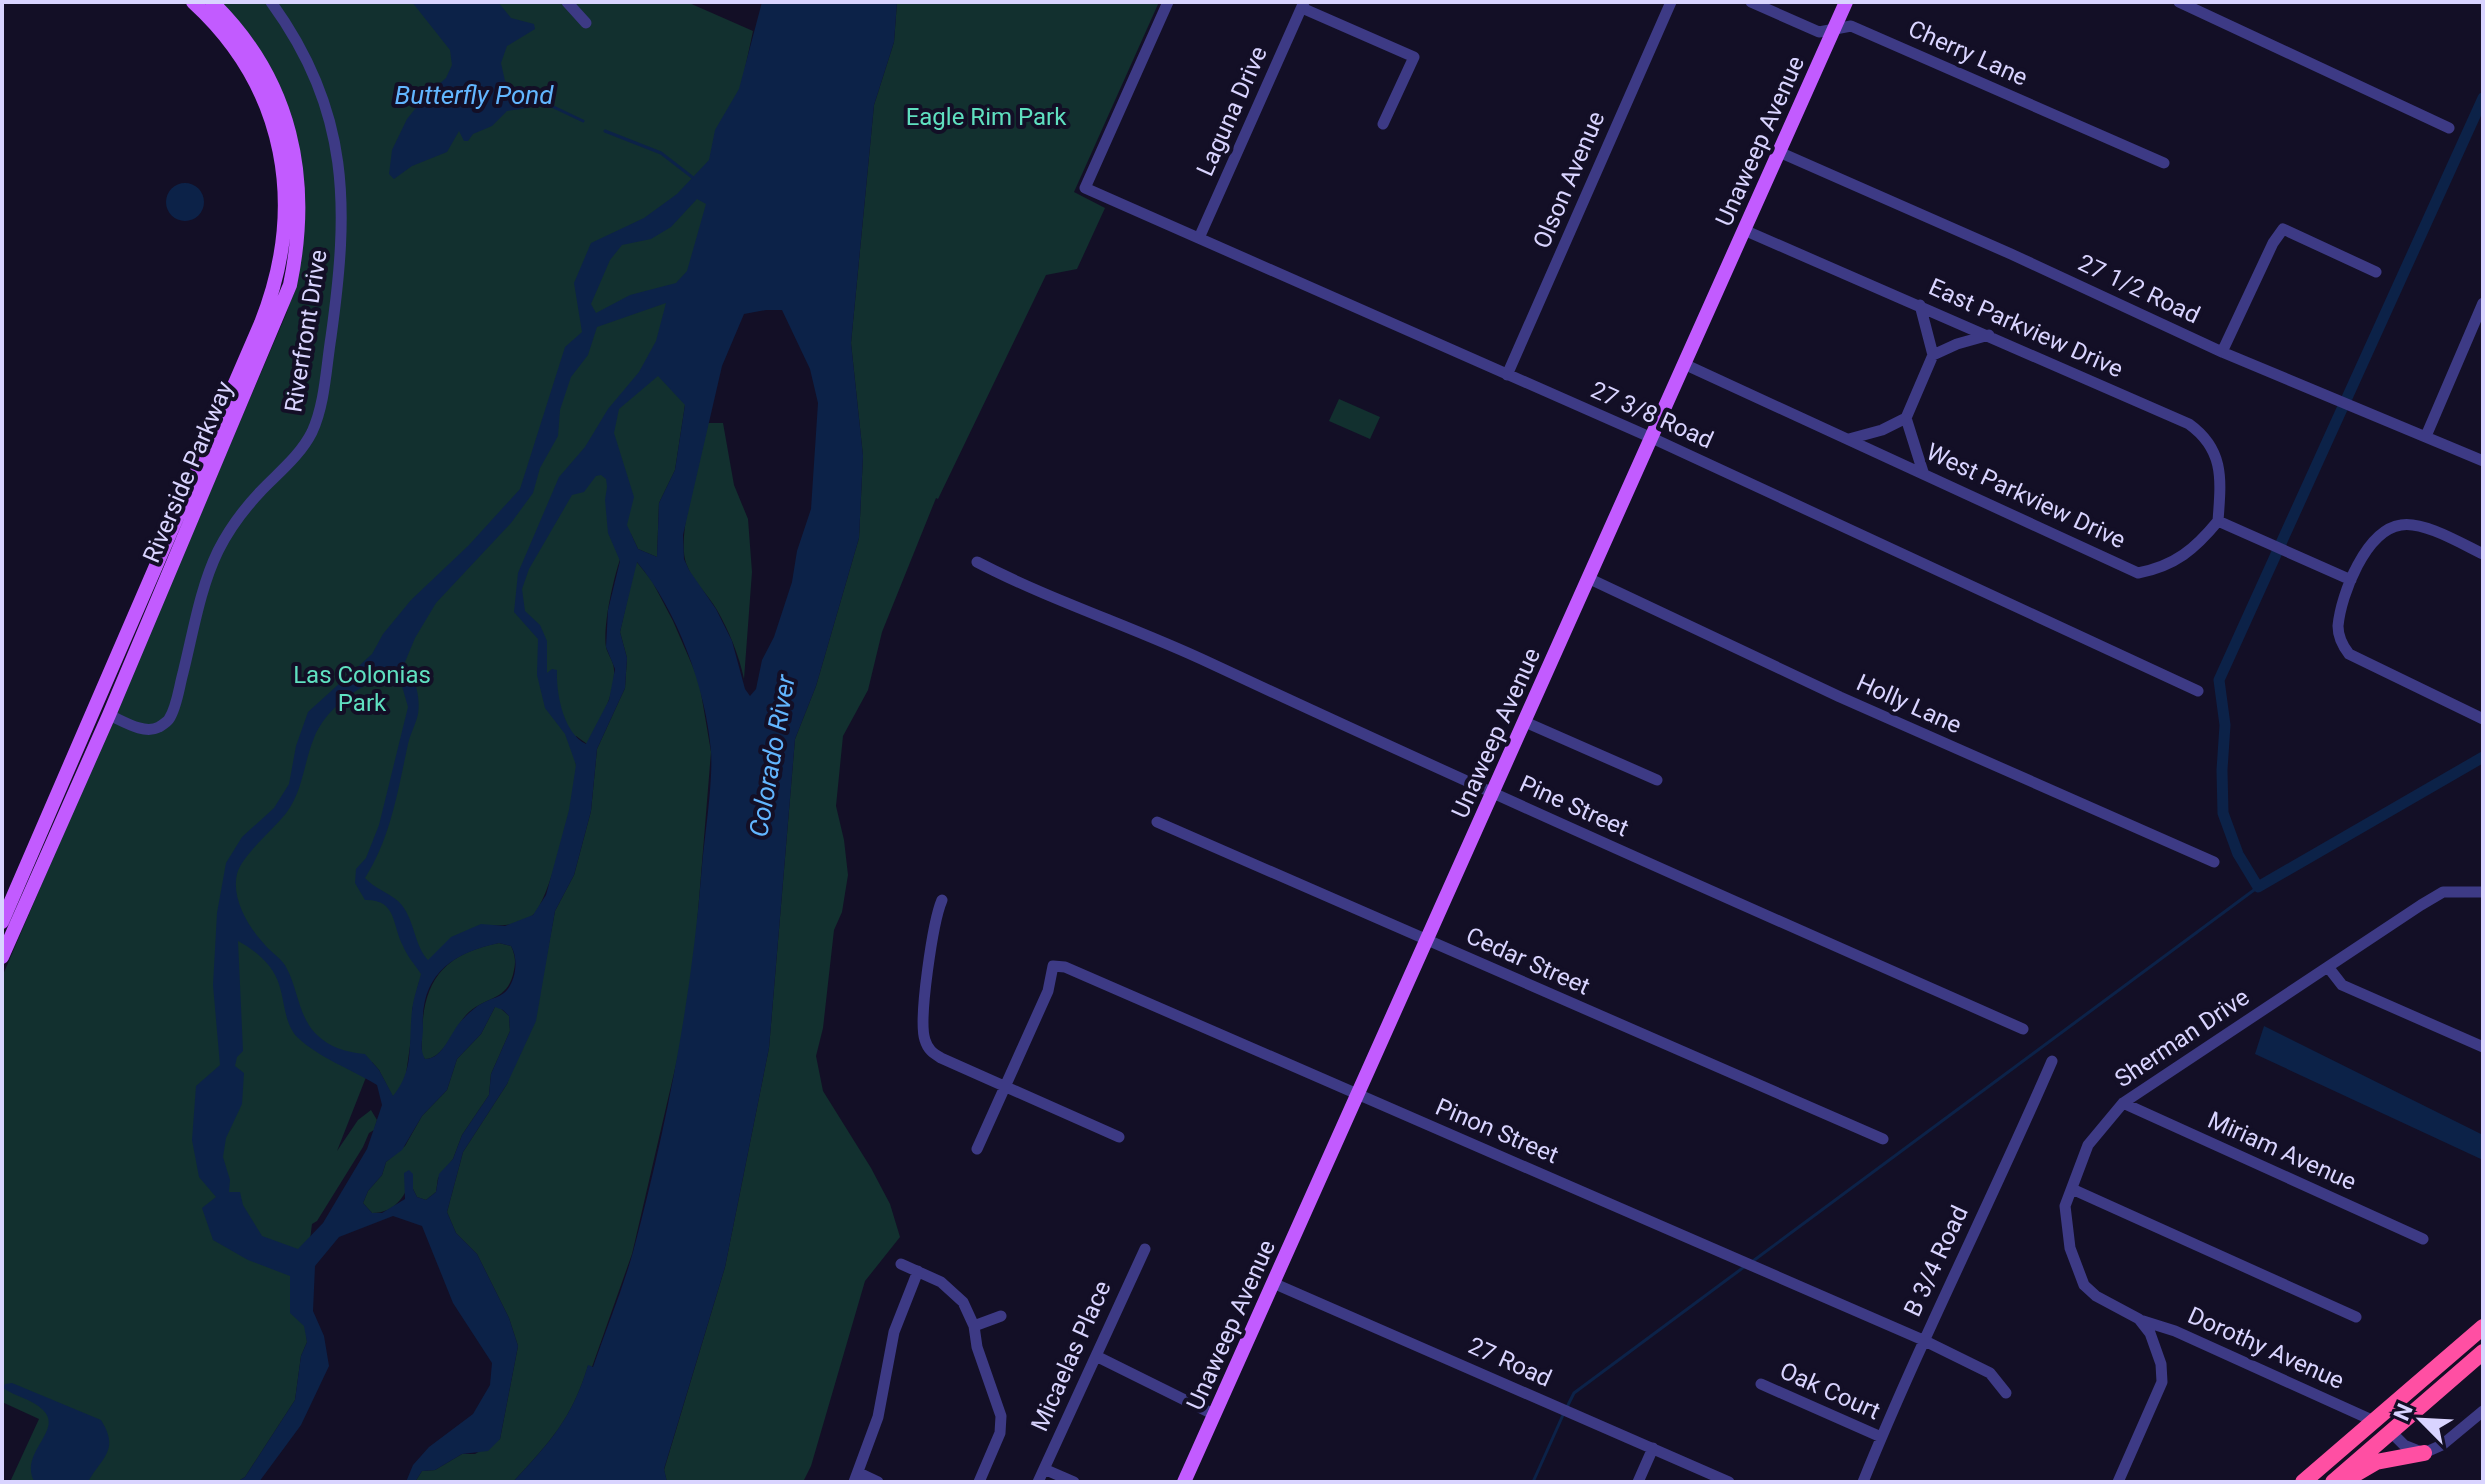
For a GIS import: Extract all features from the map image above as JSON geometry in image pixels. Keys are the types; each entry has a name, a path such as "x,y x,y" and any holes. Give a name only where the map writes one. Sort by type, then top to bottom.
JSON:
{"highway":[{"path":"2303,1482 2483,1327"},
{"path":"2338,1481 2483,1352"},
{"path":"2391,1432 2399,1411 2433,1369"},
{"path":"2338,1481 2365,1444 2374,1421"},
{"path":"2338,1481 2376,1462 2424,1453"}],"main road":[{"name":"Riverside Parkway","path":"2,922 261,323 281,263 286,225 285,187 273,123 257,85 238,52 193,2"},
{"name":"Riverside Parkway","path":"2,957 283,306 298,247 299,186 286,119 269,78 249,45 212,2"},
{"name":"Unaweep Avenue","path":"1184,1482 1846,2"}],"street":[{"name":"Riverfront Drive","path":"109,715 145,730 158,728 168,720 217,552 235,522 292,461 312,433 318,413 337,294 342,246 342,190 336,141 319,85 293,32 271,2"},
{"path":"567,2 586,23"},
{"name":"27 3/8 Road","path":"1168,2 1085,188 1652,438 2198,691"},
{"name":"Olson Avenue","path":"1507,375 1671,2"},
{"name":"Cherry Lane","path":"1751,2 1819,32 1851,26 2164,163"},
{"path":"2179,2 2449,128"},
{"path":"1303,5 1414,57 1383,124"},
{"name":"Laguna Drive","path":"1199,238 1303,5"},
{"name":"27 1/2 Road","path":"1779,152 2011,254 2222,352 2483,461"},
{"path":"2222,352 2273,243 2283,229 2376,272"},
{"name":"East Parkview Drive","path":"1744,230 2189,424 2206,436 2215,450 2219,465 2218,521"},
{"path":"2426,436 2483,303"},
{"path":"1849,439 1882,430 1906,418 1933,355 1920,305"},
{"path":"1933,355 1957,344 1990,335"},
{"name":"West Parkview Drive","path":"1684,364 2138,573 2158,570 2178,561 2199,544 2218,521"},
{"path":"1906,418 1923,472"},
{"path":"2218,521 2351,580"},
{"path":"2483,554 2411,524 2383,531 2372,541 2351,580 2338,625 2340,641 2349,654 2483,719"},
{"name":"Pine Street","path":"977,562 1014,581 1161,640 1492,794 2023,1029"},
{"name":"Holly Lane","path":"1590,579 1840,697 2214,862"},
{"path":"1525,722 1657,780"},
{"name":"Cedar Street","path":"1157,822 1883,1139"},
{"name":"Sherman Drive","path":"2139,1319 2096,1296 2084,1285 2070,1248 2065,1206 2088,1145 2123,1103 2443,892 2483,892"},
{"path":"942,900 932,931 923,1032 930,1051 1119,1137"},
{"name":"Pinon Street","path":"1006,1087 1048,991 1053,966 1065,967 1923,1340 1990,1373 2006,1393"},
{"path":"2328,967 2342,985 2483,1047"},
{"name":"B 3/4 Road","path":"1863,1482 1923,1340 2052,1061"},
{"path":"977,1149 1006,1087"},
{"name":"Miriam Avenue","path":"2123,1103 2423,1239"},
{"path":"2072,1189 2356,1317"},
{"name":"Micaelas Place","path":"1038,1482 1145,1249"},
{"path":"901,1264 941,1282 963,1302 974,1326 977,1347 1001,1416 1000,1433 979,1482"},
{"path":"878,1482 856,1477 878,1417 894,1332 918,1271"},
{"name":"27 Road","path":"1273,1283 1729,1482"},
{"path":"974,1326 1001,1316"},
{"path":"2118,1482 2162,1382 2156,1348 2150,1333 2139,1319"},
{"name":"Dorothy Avenue","path":"2139,1319 2175,1331 2374,1421"},
{"path":"1096,1356 1215,1415"},
{"name":"Oak Court","path":"1761,1384 1881,1437"},
{"path":"2391,1432 2404,1445 2424,1453 2453,1437 2483,1411"},
{"path":"1638,1482 1653,1448"},
{"path":"1044,1469 1074,1482"}],"green space":[{"name":"Las Colonias Park","path":"221,2 687,2 753,31 687,343 685,405 675,470 659,503 657,557 638,549 631,534 616,572 606,622 606,647 614,670 612,690 587,744 576,736 573,797 548,887 534,914 516,923 481,925 419,982 412,1010 405,1081 393,1097 372,1062 337,1151 358,1120 371,1110 377,1120 374,1130 369,1133 317,1221 312,1224 303,1295 307,1342 301,1356 295,1400 245,1477 237,1482 10,1482 39,1419 2,1402 2,977 287,312 302,248 305,188 298,147"},
{"name":"Eagle Rim Park","path":"897,2 1159,2 1074,192 1105,208 1077,269 1046,275 936,498 882,632 868,690 843,736 836,806 848,875 842,912 834,930 823,1028 816,1056 823,1091 890,1204 900,1237 865,1281 811,1466 803,1482 667,1482 664,1470 725,1267 769,1048 795,739 816,686 859,538 863,456 851,343 874,105 894,42"},
{"path":"1339,399 1380,417 1370,439 1329,421"},
{"path":"708,423 723,423 734,485 748,519 752,572 744,679 726,626 689,570 684,550 687,514"},
{"path":"636,561 652,581 673,621 699,681 711,752 695,949 681,1043 632,1254 592,1367 588,1366 575,1401 549,1442 513,1482 415,1482 422,1471 435,1470 462,1454 475,1454 500,1439 518,1346 509,1318 477,1254 456,1233 447,1212 463,1152 507,1084 541,986 555,911 574,875 591,811 597,749 625,688 627,658 620,632"},
{"path":"499,943 511,946 515,958 507,988 466,1015 443,1049 432,1058 425,1059 422,1055 424,1013 435,980 458,957"},
{"path":"495,1007 509,1016 510,1031 491,1074 489,1095 462,1135 453,1159 438,1178 436,1192 426,1200 417,1197 413,1189 413,1174 404,1195 394,1206 372,1213 363,1203 368,1191 382,1175 386,1162 405,1146 422,1116 447,1090 457,1059 481,1034"}],"water":[{"name":"Butterfly Pond","path":"412,2 498,2 511,18 534,24 535,29 507,46 501,63 505,81 529,96 532,103 528,108 507,111 492,126 473,134 468,141 464,141 459,131 447,152 412,166 394,179 389,174 392,150 407,119 446,78 452,65 450,50"},
{"name":"Colorado River","path":"762,2 897,2 894,42 874,105 851,343 863,456 859,538 816,686 795,739 769,1048 725,1267 664,1469 667,1482 513,1482 549,1442 567,1415 588,1365 593,1367 624,1281 667,1109 692,964 711,778 708,727 696,676 677,626 637,562 620,632 627,658 625,688 597,749 591,811 574,875 555,911 536,1021 507,1084 463,1152 447,1212 456,1233 477,1254 509,1318 518,1346 500,1439 488,1451 462,1454 435,1470 422,1471 415,1482 406,1482 413,1465 429,1447 473,1414 490,1385 492,1363 453,1303 422,1226 393,1216 339,1237 315,1266 313,1311 324,1336 329,1366 301,1425 259,1482 237,1482 245,1477 295,1400 301,1356 307,1342 304,1326 290,1313 290,1276 248,1260 213,1240 202,1208 216,1197 199,1177 192,1140 196,1086 220,1065 213,985 217,913 226,863 242,837 274,808 289,784 296,746 308,712 372,654 383,634 411,600 469,545 520,489 565,347 582,332 574,283 591,243 644,218 677,194 709,160 715,130 739,89","holes":["697,199 706,204 687,271 676,283 630,295 596,313 591,304 610,260 622,245 651,239 671,227","666,303 656,341 639,372 608,409 585,447 559,477 518,573 514,612 538,639 537,675 545,708 565,734 576,765 569,810 546,895 533,915 505,926 481,924 451,937 428,960 419,946 404,907 365,878 387,830 418,714 416,686 405,662 436,603 511,523 533,493 540,468 558,436 560,410 571,377 588,355 597,327","782,310 810,369 818,403 811,509 797,551 792,582 774,637 762,660 756,689 750,696 745,689 732,641 684,559 683,535 722,366 744,314","658,376 685,405 675,470 659,503 657,557 638,549 627,525 634,497 614,433 619,409","596,476 606,479 608,533 620,561 608,610 606,647 615,669 609,700 586,744 578,739 566,722 558,690 557,670 547,673 547,641 540,625 525,611 522,589 529,569 572,495 584,492","387,676 402,686 408,707 379,825 366,858 356,869 355,883 365,900 383,904 388,909 405,950 421,974 413,1006 408,1066 393,1096 379,1070 365,1054 333,1046 310,1027 286,967 248,922 239,903 236,884 237,874 245,859 292,803 319,727 335,708 365,685","238,941 260,957 274,973 289,1024 297,1037 325,1057 377,1085 382,1105 367,1149 323,1223 298,1249 262,1236 243,1205 240,1192 229,1192 230,1180 223,1157 226,1138 242,1104 244,1073 235,1066 237,1057 243,1051","499,943 511,946 514,977 508,989 483,1003 458,1025 437,1055 425,1059 422,1051 423,1010 427,994 442,969 467,953","495,1007 503,1010 509,1016 510,1031 491,1074 489,1095 462,1135 453,1159 439,1174 436,1192 426,1200 417,1197 413,1189 413,1174 409,1170 404,1173 405,1199 382,1213 372,1213 363,1203 368,1191 382,1175 386,1162 402,1150 422,1116 447,1090 457,1059 481,1034"]},
{"path":"185,183 198,189 204,202 198,215 185,221 172,215 166,202 172,189"},
{"path":"2264,1026 2483,1135 2483,1160 2255,1054"},
{"path":"12,1383 101,1420 109,1446 88,1482 34,1481 32,1461 48,1426 48,1418 39,1406 3,1388 5,1384"}],"waterway":[{"path":"520,91 583,121"},
{"path":"2483,98 2219,680 2225,725 2223,813 2238,854 2258,887 2483,757"},
{"path":"605,131 661,153 692,177"},
{"path":"1753,1261 2258,887"},
{"path":"1566,1409 1574,1393 1744,1267"},
{"path":"1533,1482 1563,1415"}]}
